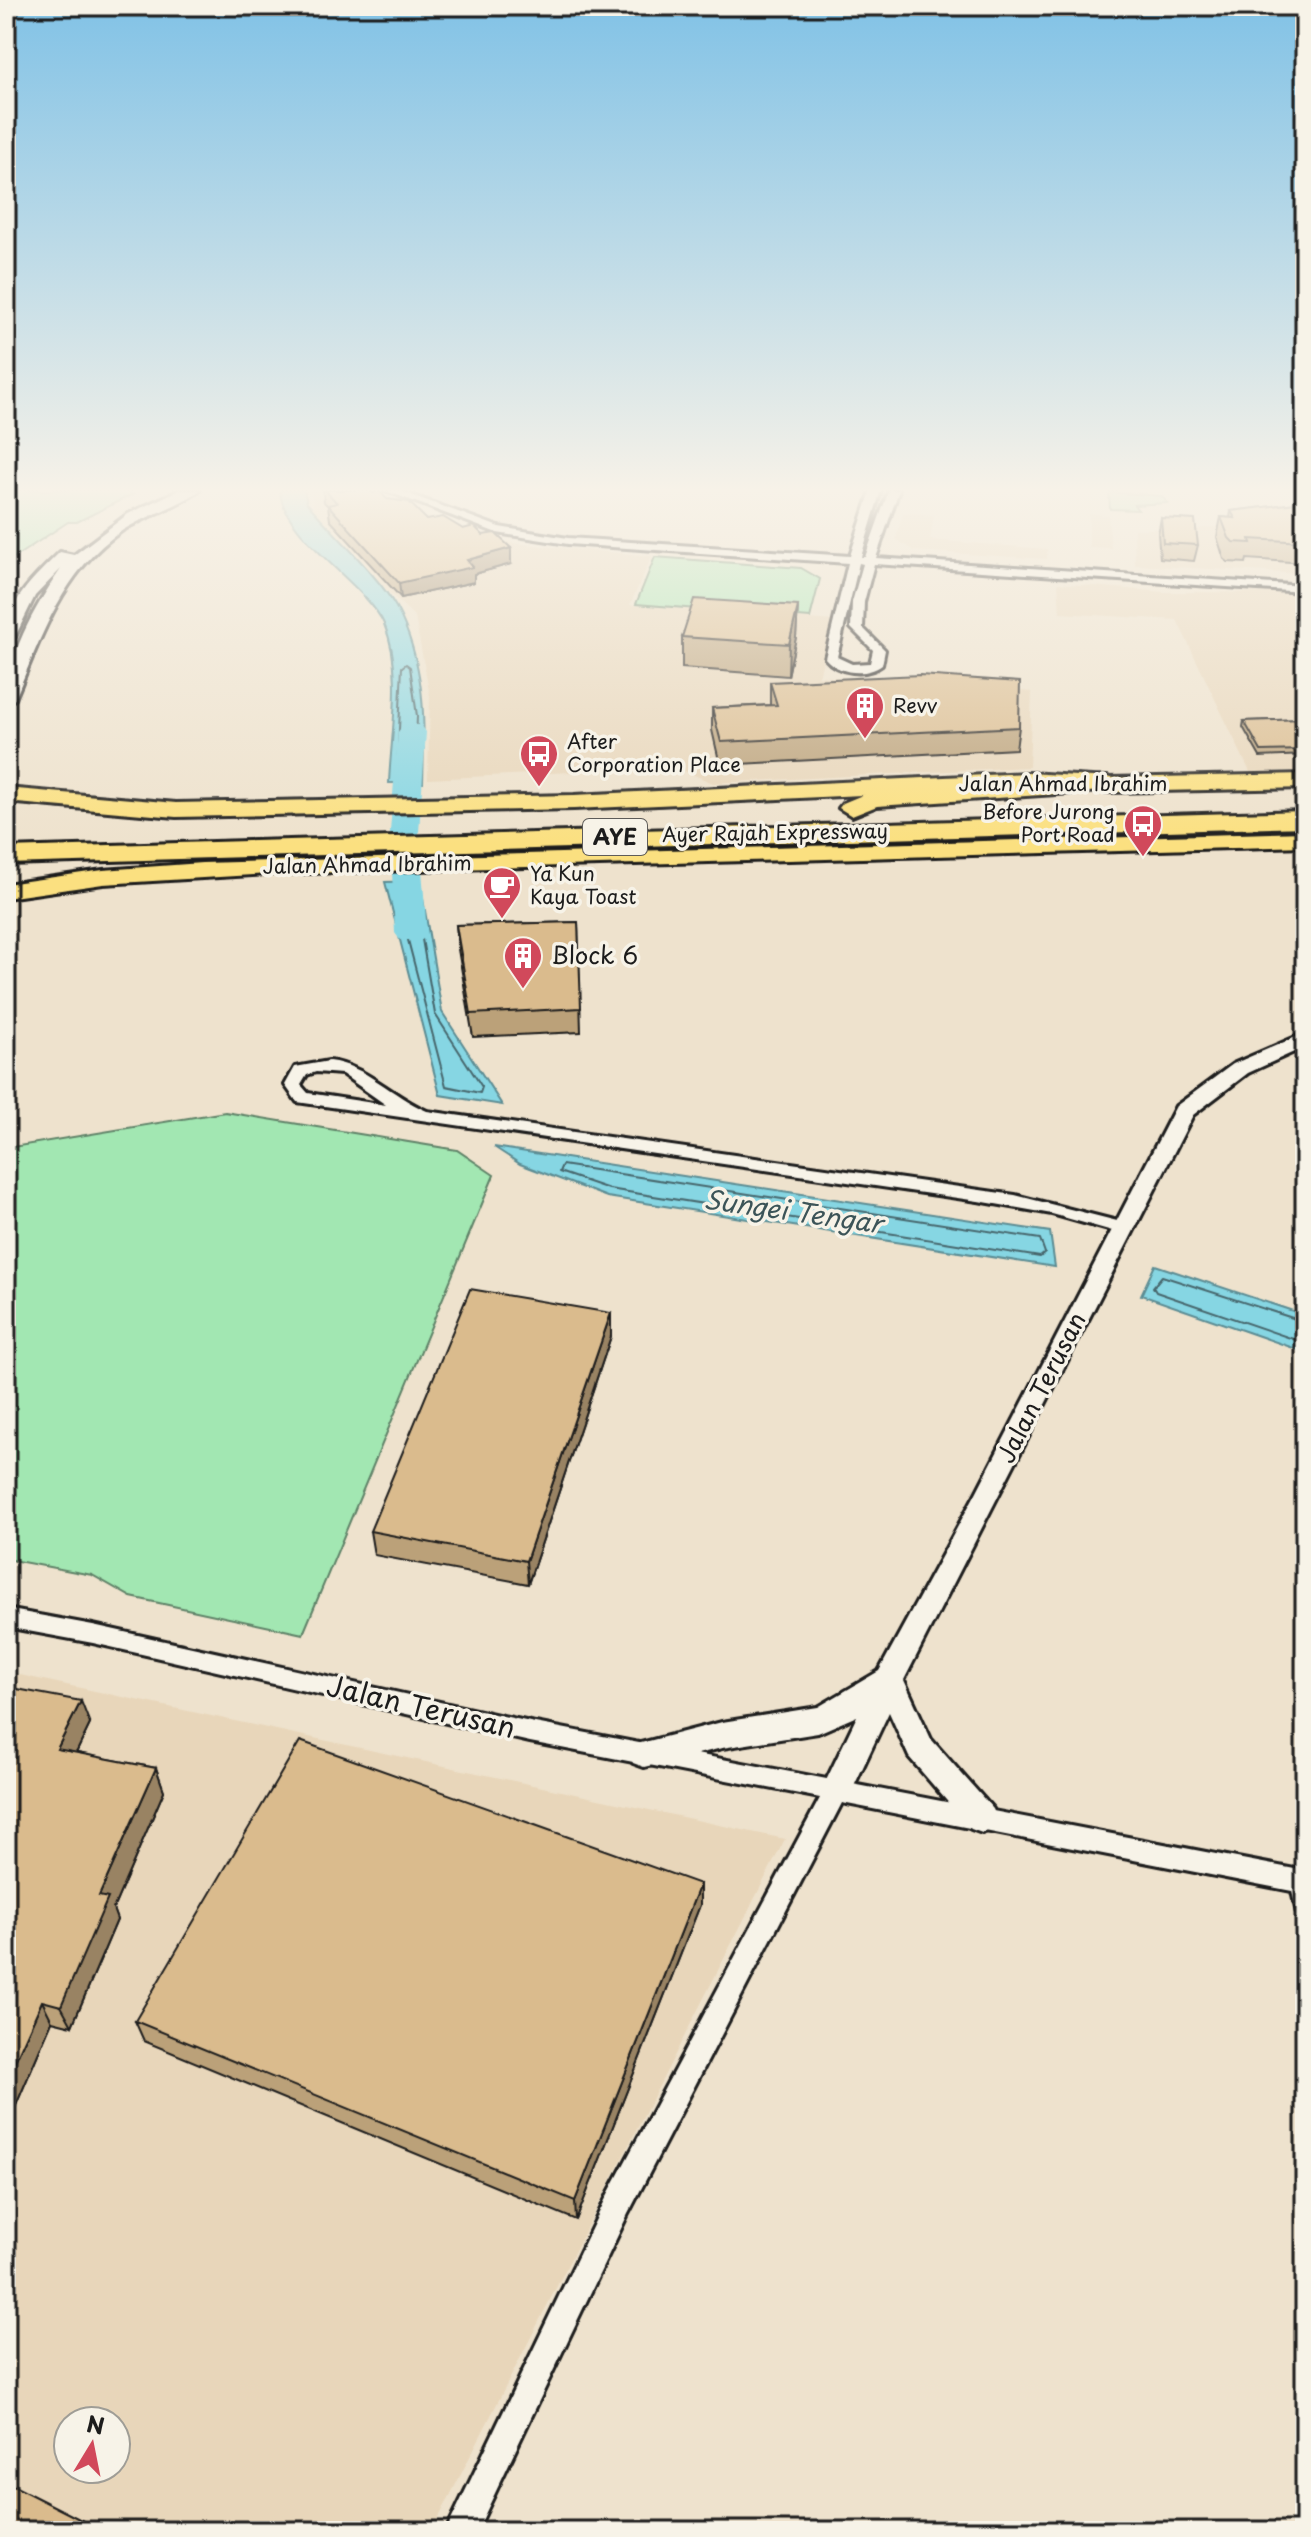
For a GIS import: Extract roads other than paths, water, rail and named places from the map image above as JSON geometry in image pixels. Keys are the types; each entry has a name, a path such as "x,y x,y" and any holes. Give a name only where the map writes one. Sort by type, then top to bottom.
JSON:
{"highway":[{"path":"852,808 872,799 1108,785"},
{"name":"Ayer Rajah Expressway","path":"430,833 852,808 1305,798"},
{"name":"Ayer Rajah Expressway","path":"10,844 368,834 1305,819"}],"main road":[{"path":"6,637 21,608"},
{"path":"6,699 47,608"},
{"path":"6,775 39,798"},
{"name":"Jalan Ahmad Ibrahim","path":"430,833 574,802 1029,780 1108,785 1305,781"},
{"name":"Jalan Ahmad Ibrahim","path":"6,795 176,810 368,834 1305,839"},
{"name":"Jalan Ahmad Ibrahim","path":"6,891 51,882 160,872 368,834"},
{"path":"6,902 51,882"}],"street":[{"path":"843,608 831,658 840,666 868,668 876,665 879,650 860,634 855,620 858,608"},
{"name":"Jalan Terusan","path":"836,1791 889,1680 986,1499 1184,1111 1242,1066 1305,1040"},
{"path":"422,1115 387,1098 349,1068 324,1064 301,1071 293,1085 303,1098 1058,1208 1123,1228"},
{"name":"Jalan Terusan","path":"6,1618 93,1634 644,1754 1305,1882"},
{"path":"644,1754 722,1735 818,1720 837,1713 889,1680 920,1748 982,1819"},
{"path":"461,2531 618,2204 836,1791"},
{"path":"1305,1882 1305,1905"}],"water":[{"path":"397,608 413,650 422,693 423,783 389,783 394,723 394,662 384,624 374,609"},
{"path":"420,881 442,1012 502,1105 440,1095 385,882"},
{"name":"Sungei Tengar","path":"494,1147 1050,1232 1055,1267 607,1197 520,1164"},
{"path":"1155,1265 1305,1315 1305,1352 1141,1295"}],"waterway":[{"path":"411,933 405,832 412,732"}],"place":[{"name":"Revv","path":"865,740"},
{"name":"After Corporation Place","path":"539,788"},
{"name":"Before Jurong Port Road","path":"1143,858"},
{"name":"Ya Kun Kaya Toast","path":"502,920"},
{"name":"Block 6","path":"523,990"}]}
